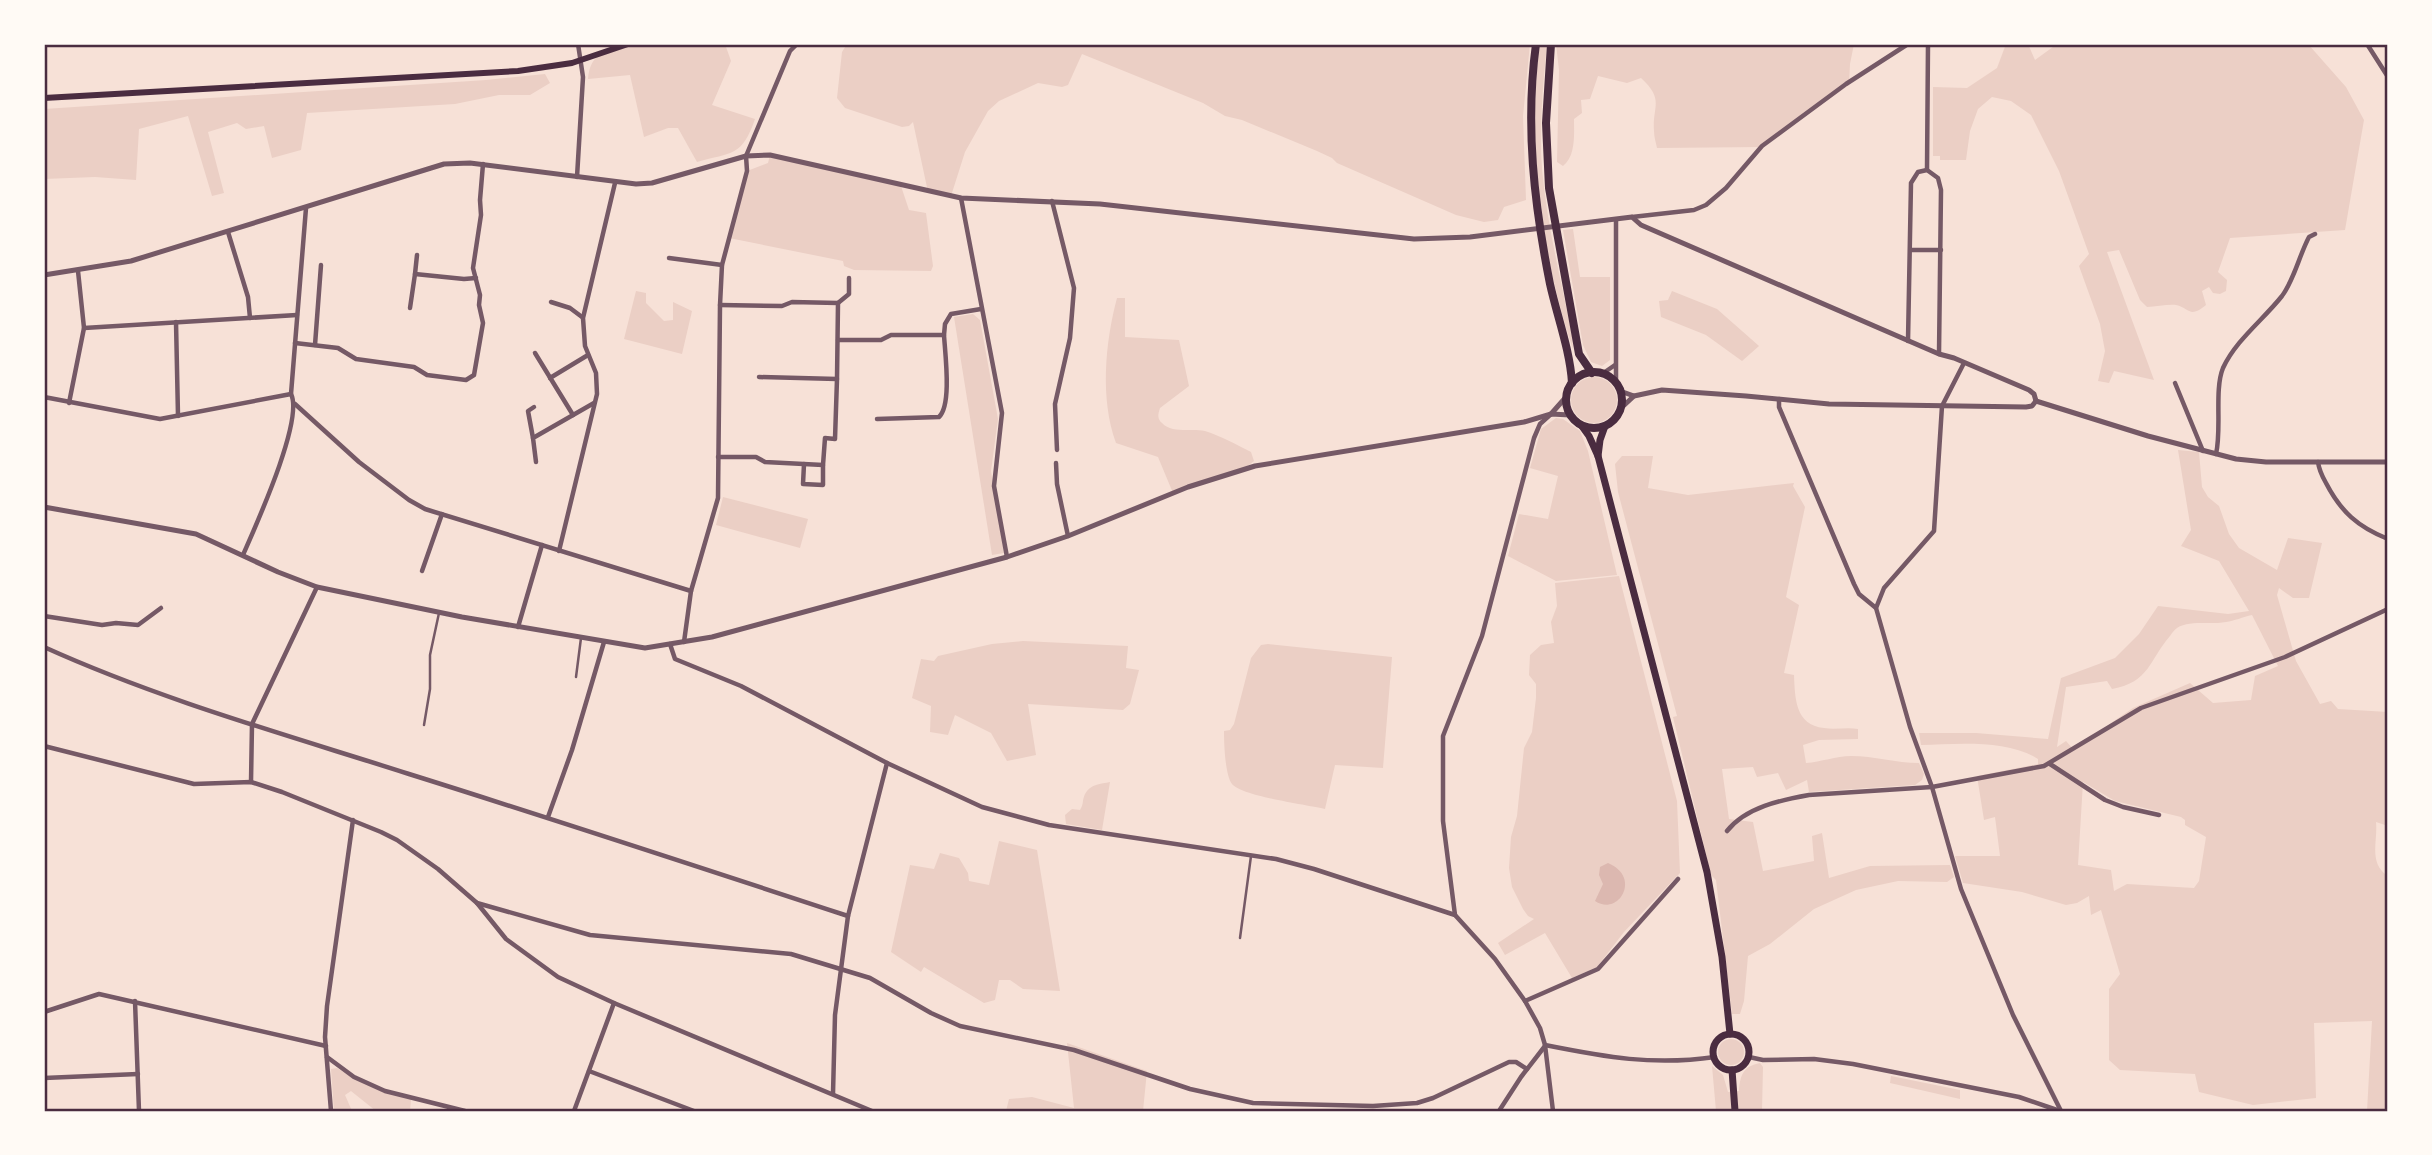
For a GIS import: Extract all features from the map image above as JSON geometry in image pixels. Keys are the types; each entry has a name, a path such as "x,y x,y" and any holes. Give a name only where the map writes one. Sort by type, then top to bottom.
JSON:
{"highway":[{"path":"1536,44 1530,130 1537,212 1572,383"},
{"path":"1551,44 1546,155 1552,210 1579,354 1592,373"},
{"path":"1592,373 1602,374 1618,388 1620,409 1614,420 1605,426 1593,428 1581,425 1570,415 1566,397 1572,383 1582,375 1592,373"}],"main road":[{"path":"44,98 518,71 581,61 628,44"},
{"path":"1581,425 1598,456 1707,872 1722,957 1730,1034"},
{"path":"1598,456 1605,426"},
{"path":"1730,1034 1736,1035 1748,1046 1748,1057 1742,1066 1732,1070 1719,1065 1714,1057 1717,1042 1730,1034"},
{"path":"1732,1070 1735,1111"}],"street":[{"path":"577,178 583,77 578,44"},
{"path":"684,642 691,591 718,498 722,265 747,171 746,156 790,51 797,44"},
{"path":"44,275 131,261 444,164 483,164 615,183 652,183 746,156 770,155 961,198 1142,208 1426,239 1471,237 1616,220 1693,210 1706,205 1726,188 1762,146 1908,44"},
{"path":"1927,44 1927,170"},
{"path":"2367,44 2388,77"},
{"path":"2381,65 2388,69"},
{"path":"295,343 338,348 356,359 414,367 427,375 466,380 474,375 483,323 473,268 481,215 483,164"},
{"path":"1909,341 1911,183 1918,172 1927,170 1935,174 1940,183 1939,354"},
{"path":"559,551 595,403 597,384 583,332 583,318 615,183"},
{"path":"961,198 1002,413 994,486 1007,557"},
{"path":"1052,201 1074,288 1070,338 1055,404 1057,450"},
{"path":"306,208 291,394 295,404 359,461 409,500 425,509 691,591"},
{"path":"1632,217 1641,225 2031,392 2036,401 2233,458 2264,462 2388,462"},
{"path":"1616,220 1618,388 1634,396"},
{"path":"229,232 248,297 250,318"},
{"path":"2216,454 2220,378 2223,368 2242,341 2281,296 2309,237 2315,234"},
{"path":"1911,250 1941,250"},
{"path":"410,308 417,255"},
{"path":"668,258 722,265"},
{"path":"315,345 321,265"},
{"path":"69,403 84,328 79,271"},
{"path":"415,274 476,278"},
{"path":"720,305 838,303 849,293 849,278"},
{"path":"551,302 570,308 583,318"},
{"path":"804,464 803,484 823,485 825,438 835,439 838,303"},
{"path":"877,419 939,417 943,414 946,393 945,324 951,314 981,309"},
{"path":"84,328 297,315"},
{"path":"176,323 178,416"},
{"path":"838,340 881,340 891,335 944,335"},
{"path":"535,353 573,415"},
{"path":"550,378 588,355"},
{"path":"1964,363 1942,406 1934,531 1884,588 1877,608 1910,727 1932,787 1961,889 2013,1013 2061,1111"},
{"path":"1602,374 1616,364"},
{"path":"759,377 837,379"},
{"path":"2175,383 2203,451"},
{"path":"1620,409 1634,396 1666,390 1829,404 2028,407 2036,401"},
{"path":"44,397 151,419 291,394"},
{"path":"1455,915 1443,821 1443,736 1482,636 1534,438 1540,424 1566,397"},
{"path":"1779,399 1779,407 1854,584 1859,594 1877,608"},
{"path":"533,439 595,403"},
{"path":"243,555 275,476 295,404"},
{"path":"534,407 528,411 536,462"},
{"path":"44,507 186,531 317,587 439,613 645,648 684,642 1007,557 1068,536 1188,487 1255,466 1524,422 1551,414 1570,415"},
{"path":"718,457 756,457 765,462 823,465"},
{"path":"2318,462 2320,472 2340,507 2356,523 2388,539"},
{"path":"1056,463 1057,484 1068,536"},
{"path":"422,571 442,514"},
{"path":"518,627 542,545"},
{"path":"251,782 252,724 317,587"},
{"path":"44,616 102,625 138,625 161,608"},
{"path":"1727,831 1735,821 1744,816 1790,798 1932,787 2050,764 2141,708 2285,657 2388,609"},
{"path":"548,817 572,750 604,642"},
{"path":"670,644 675,659 741,686 960,799 1042,824 1276,859 1455,915 1495,959 1525,1001 1540,1028 1545,1045 1553,1111"},
{"path":"44,647 89,668 252,724 548,817 848,916"},
{"path":"44,746 194,784 251,782 381,832 412,850 477,903 506,939 543,967 574,985 872,1111"},
{"path":"832,1094 835,1015 848,916 887,763"},
{"path":"2050,764 2105,800 2159,815"},
{"path":"331,1111 326,1056 329,980 353,820"},
{"path":"1525,1001 1598,969 1678,879"},
{"path":"477,903 590,935 779,952 870,978 931,1013 960,1026 1074,1050 1190,1089 1253,1103 1373,1106 1416,1103 1433,1098 1509,1062 1516,1062 1527,1069"},
{"path":"44,1013 99,994 326,1046"},
{"path":"135,1001 139,1111"},
{"path":"575,1111 614,1003"},
{"path":"1500,1111 1545,1045"},
{"path":"1545,1045 1599,1056 1666,1062 1714,1057"},
{"path":"326,1056 354,1077 377,1088 465,1111"},
{"path":"1748,1057 1763,1060 1814,1059 1853,1064 2018,1097 2061,1111"},
{"path":"589,1071 694,1111"},
{"path":"44,1078 138,1074"}],"lane":[{"path":"424,725 430,689 430,655 439,613"},
{"path":"576,677 581,638"},
{"path":"1240,937 1251,856"}],"shaded area":[{"path":"619,44 725,44 731,61 712,105 755,119 740,147 727,154 697,162 678,128 668,128 644,137 630,75 588,79 594,60 602,53 620,46"},
{"path":"847,44 1530,44 1523,116 1526,200 1504,207 1498,220 1484,222 1456,215 1337,163 1317,151 1242,120 1225,116 1203,103 1082,54 1068,85 1062,87 1038,83 999,101 988,111 965,152 951,196 928,192 913,122 902,127 845,108 837,98 842,52"},
{"path":"1540,44 1547,44 1541,122 1544,190 1573,350 1552,275 1539,198 1535,121"},
{"path":"1556,44 1854,44 1849,85 1762,147 1657,148 1654,131 1656,103 1653,92 1641,78 1627,83 1598,76 1590,99 1581,100 1582,113 1574,119 1572,151 1563,166 1557,162 1559,70"},
{"path":"2006,44 2028,44 2035,60 2057,44 2308,44 2346,87 2364,120 2345,230 2230,238 2218,272 2227,280 2226,291 2213,293 2209,287 2202,291 2206,305 2193,312 2176,305 2147,307 2140,300 2119,250 2107,252 2154,380 2114,371 2109,383 2098,381 2105,351 2100,324 2079,266 2089,254 2059,171 2031,115 2011,101 1992,97 1978,109 1970,131 1966,160 1940,160 1940,156 1933,156 1933,87 1967,88 1997,68"},
{"path":"545,74 550,83 530,95 499,95 455,104 307,113 301,150 272,158 264,126 246,129 237,123 208,132 224,193 212,196 188,116 139,129 136,180 95,177 44,179 44,109"},
{"path":"770,155 901,186 909,210 926,213 933,266 931,271 854,270 844,266 843,261 729,238 747,171 768,163"},
{"path":"1573,229 1580,277 1610,277 1610,360 1602,366 1591,362 1583,345 1563,230"},
{"path":"636,291 646,293 646,303 664,321 673,320 673,302 692,311 682,354 624,339"},
{"path":"1672,291 1717,309 1759,346 1742,361 1706,335 1661,317 1659,301 1668,300"},
{"path":"1117,298 1125,298 1125,337 1179,340 1189,386 1160,408 1160,421 1177,430 1205,431 1251,452 1254,461 1244,469 1173,493 1158,457 1116,443 1108,408 1106,371"},
{"path":"973,314 980,320 998,419 991,471 1004,553 992,555 954,317"},
{"path":"1594,377 1610,384 1617,400 1610,416 1594,423 1578,416 1571,400 1578,384"},
{"path":"1556,418 1563,419 1580,431 1588,451 1617,575 1556,581 1508,556 1519,514 1548,519 1558,476 1530,468 1541,429"},
{"path":"2178,450 2199,452 2202,487 2208,497 2219,506 2229,534 2239,548 2277,570 2288,538 2322,543 2309,598 2293,598 2279,588 2277,595 2296,661 2320,704 2331,701 2338,709 2388,712 2388,826 2376,822 2375,852 2378,865 2388,876 2388,1111 2367,1111 2372,1021 2314,1023 2316,1098 2253,1105 2199,1092 2195,1074 2120,1070 2109,1060 2109,989 2120,974 2101,910 2091,915 2089,896 2077,903 2066,905 2022,892 1963,883 1955,856 2000,856 1995,817 1984,820 1977,776 2038,764 2038,759 2012,748 1997,746 1921,745 1919,733 1976,733 2048,739 2061,678 2115,658 2139,634 2158,606 2228,614 2249,611 2219,561 2181,546 2191,530","holes":["2252,615 2278,666 2255,676 2251,700 2213,703 2190,683 2133,708 2073,749 2066,741 2057,747 2066,687 2107,681 2112,689 2125,686 2142,675 2177,628 2188,624 2220,623","2083,782 2115,801 2181,817 2185,820 2185,825 2206,837 2199,881 2194,888 2127,884 2114,891 2111,870 2078,865"]},
{"path":"1622,456 1653,456 1648,488 1688,495 1794,483 1793,486 1805,507 1786,597 1799,605 1784,673 1794,675 1798,709 1807,722 1824,728 1858,729 1858,739 1819,740 1803,745 1806,763 1845,756 1868,757 1919,763 1924,774 1922,780 1915,785 1809,792 1807,780 1786,790 1778,773 1757,777 1753,767 1722,769 1729,819 1753,822 1763,871 1814,861 1812,836 1822,833 1829,878 1870,866 1950,865 1954,877 1947,882 1898,881 1856,890 1814,909 1770,944 1748,956 1744,1001 1740,1014 1732,1014 1716,880 1711,875 1673,717 1677,716 1618,492 1615,464"},
{"path":"723,497 808,519 800,548 716,525"},
{"path":"1619,576 1677,801 1680,873 1624,932 1597,967 1572,978 1545,933 1505,955 1498,943 1534,919 1523,909 1512,887 1509,868 1524,748 1532,732 1536,698 1536,684 1529,675 1530,655 1541,645 1554,643 1551,622 1557,606 1555,583"},
{"path":"1023,641 1128,646 1126,668 1139,670 1130,704 1123,710 1028,704 1036,755 1007,761 991,733 955,715 948,735 930,732 931,706 912,698 921,659 934,661 938,656 992,644"},
{"path":"1261,645 1392,657 1383,768 1335,765 1325,809 1248,792 1232,784 1230,780 1225,759 1224,731 1230,730 1234,724 1251,658"},
{"path":"1110,782 1102,830 1066,824 1065,815 1072,809 1080,810 1090,788"},
{"path":"999,841 1037,850 1060,991 1023,989 1010,980 999,980 995,1000 984,1003 924,967 921,972 891,952 910,865 934,869 940,853 959,858 968,873 969,881 989,885"},
{"path":"1608,863 1618,869 1624,877 1625,885 1619,900 1604,905 1595,901 1603,884 1599,875 1600,867"},
{"path":"1731,1039 1740,1043 1744,1052 1740,1061 1731,1065 1722,1061 1718,1052 1722,1043"},
{"path":"1067,1043 1147,1071 1143,1111 1006,1111 1009,1099 1032,1097 1074,1108"},
{"path":"1760,1063 1763,1067 1762,1111 1716,1111 1712,1066 1723,1075 1728,1092 1739,1091 1744,1072"},
{"path":"337,1068 353,1078 411,1099 410,1111 376,1111 351,1091 345,1095 352,1111 334,1111 331,1069"},
{"path":"1891,1076 1960,1090 1960,1099 1890,1083"}]}
